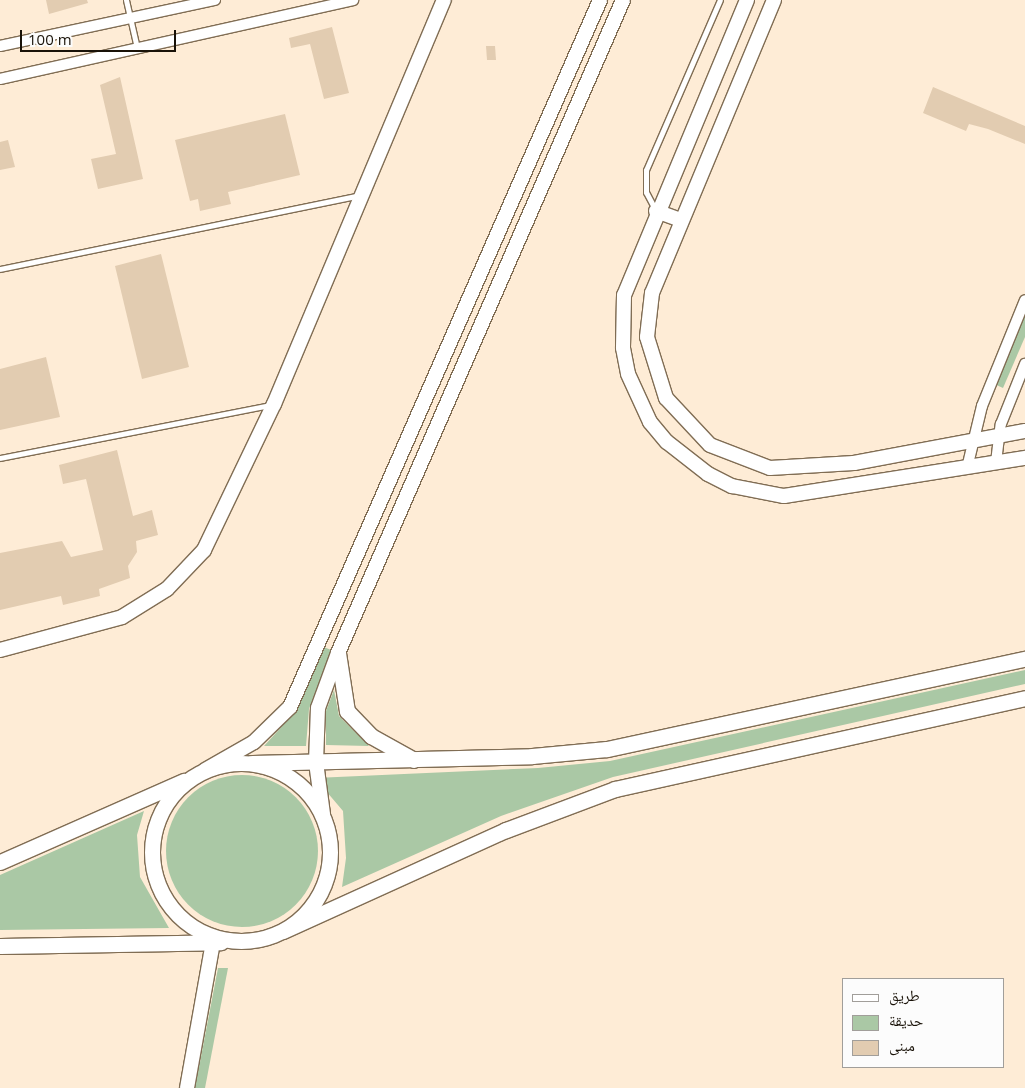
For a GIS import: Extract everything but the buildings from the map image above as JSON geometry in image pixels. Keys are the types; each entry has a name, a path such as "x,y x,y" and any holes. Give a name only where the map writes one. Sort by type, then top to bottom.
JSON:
{"main road":[{"path":"338,653 347,711 371,736 415,760"},
{"path":"0,862 205,770 252,763 415,760 607,749 1025,659"},
{"path":"0,946 242,942 283,931 506,830 616,789 1025,698"},
{"path":"252,763 281,772 306,789 323,814 330,840 327,876 305,915 283,931"},
{"path":"205,770 180,787 162,812 152,841 154,871 165,899 186,922 212,937 242,942"}],"street":[{"path":"0,46 215,0"},
{"path":"0,79 353,0"},
{"path":"0,650 105,624 138,609 180,577 214,535 274,404 360,195 444,0"},
{"path":"323,814 316,762 318,708 338,653 624,0"},
{"path":"747,0 656,211 624,295 623,348 642,406 667,442 686,460 732,486 784,496 1025,458"},
{"path":"774,0 652,293 647,337 666,398 710,445 749,463 791,470 971,442 1025,431"},
{"path":"205,770 254,742 290,707 587,32 595,2"},
{"path":"587,32 607,39"},
{"path":"656,211 681,220"},
{"path":"967,468 971,442 1025,300"},
{"path":"996,462 998,436 1025,364"},
{"path":"187,1088 213,942"}],"lane":[{"path":"126,0 137,48"},
{"path":"656,211 646,192 646,170 720,0"},
{"path":"0,269 360,195"},
{"path":"0,458 274,404"}],"green space":[{"path":"1025,306 1025,337 1003,388 992,383"},
{"path":"324,647 331,650 309,709 306,746 264,746 297,710"},
{"path":"1025,670 1025,684 613,777 501,816 342,887 346,858 343,811 315,778 538,768 610,761"},
{"path":"334,690 339,716 369,746 326,745 326,711"},
{"path":"242,775 257,776 271,781 296,797 312,822 317,836 317,866 312,880 296,905 271,921 257,926 242,927 227,926 213,921 188,905 172,880 167,866 166,851 167,836 172,822 188,797 213,781 227,776"},
{"path":"144,811 137,835 140,877 169,928 0,930 0,875"},
{"path":"218,968 228,968 205,1088 195,1088"}]}
